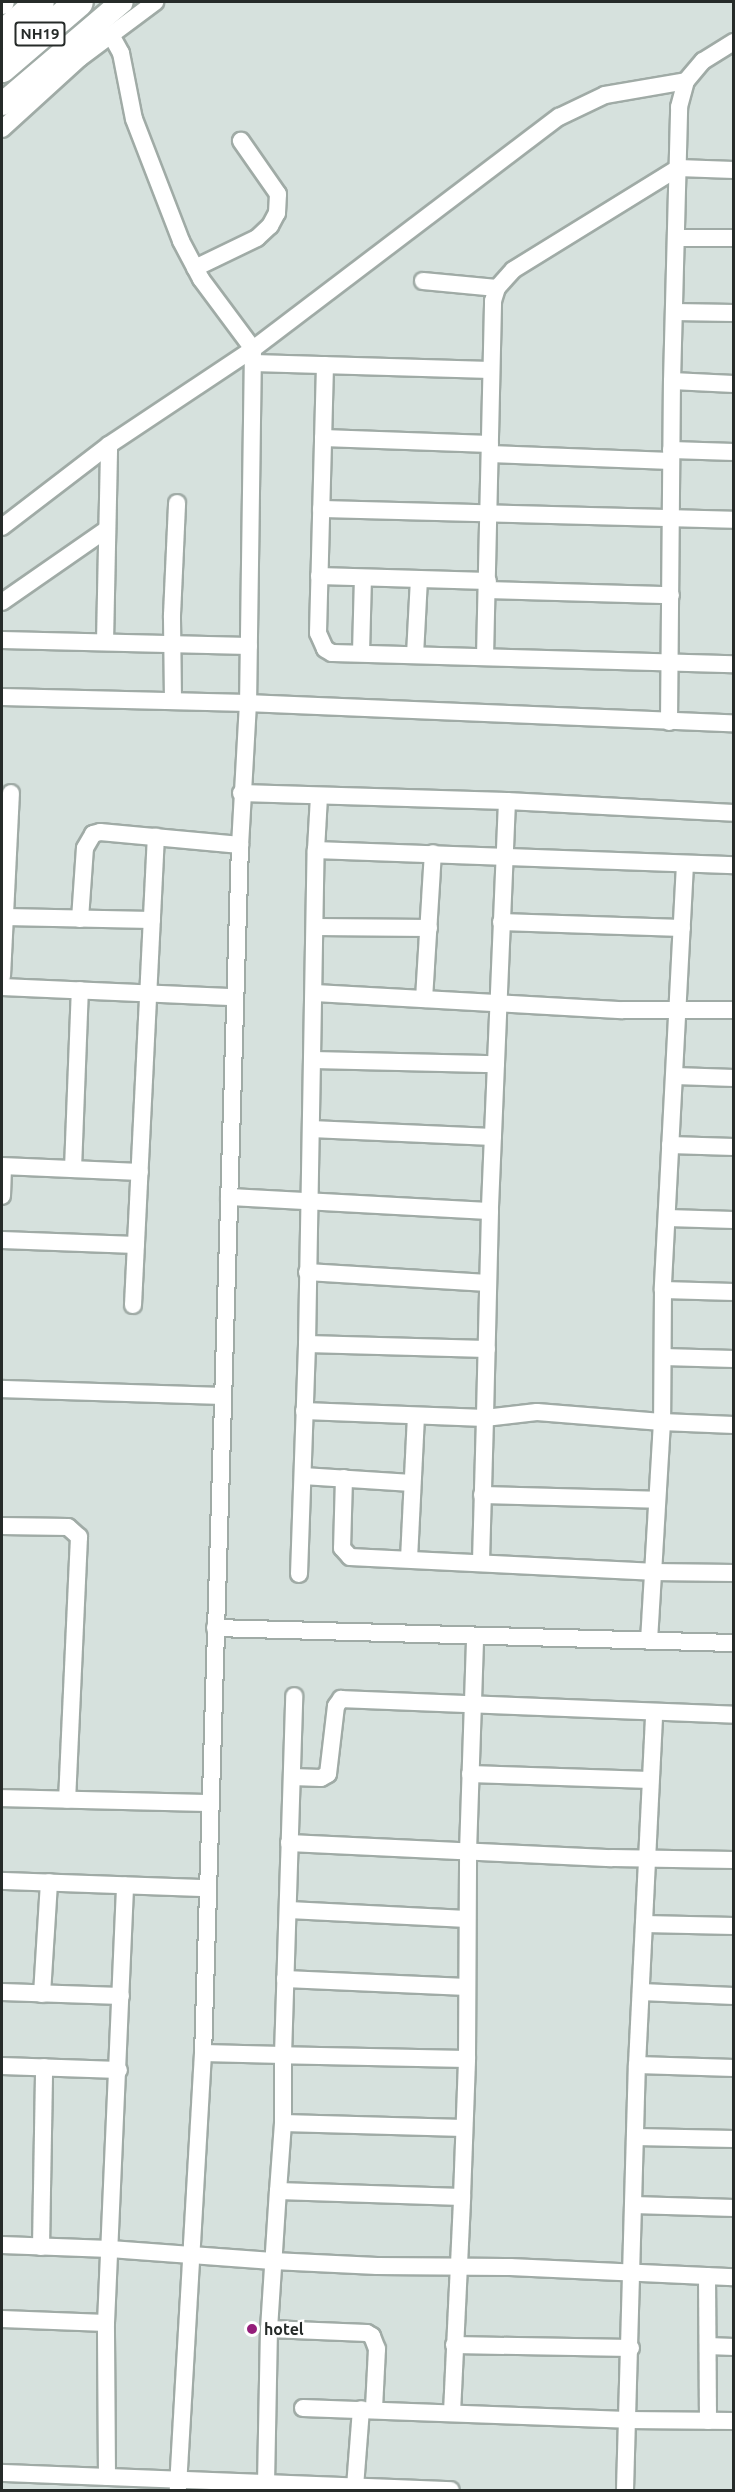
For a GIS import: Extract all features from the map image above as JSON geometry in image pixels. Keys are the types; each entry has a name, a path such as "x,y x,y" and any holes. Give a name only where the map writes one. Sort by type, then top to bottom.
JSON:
{"highway":[{"name":"NH19","path":"2,35 40,2"},
{"name":"NH19","path":"2,68 79,2"}],"main road":[{"path":"2,104 122,2"}],"street":[{"path":"2,129 50,84 155,2"},
{"path":"111,35 121,53 134,120 164,201 195,268 253,356 248,703 241,793 203,2053 179,2486"},
{"path":"669,722 672,381 680,107 686,81 703,61 734,42"},
{"path":"2,527 109,445 253,356 559,117 605,95 686,81"},
{"path":"195,268 257,238 270,226 277,213 278,194 241,141"},
{"path":"485,657 493,301 497,288 513,270 678,168 734,170"},
{"path":"676,238 734,238"},
{"path":"423,281 497,288"},
{"path":"674,312 734,313"},
{"path":"253,356 325,365 492,370"},
{"path":"325,365 318,633 320,643 332,652 734,664"},
{"path":"672,381 734,384"},
{"path":"323,438 490,449 671,455 734,452"},
{"path":"105,642 109,445"},
{"path":"173,701 172,615 177,503"},
{"path":"321,509 734,520"},
{"path":"2,602 107,529"},
{"path":"319,576 419,579 487,586 671,595"},
{"path":"361,653 363,578"},
{"path":"415,655 419,579"},
{"path":"2,640 249,646"},
{"path":"2,697 248,703 734,723"},
{"path":"2,976 11,793"},
{"path":"241,793 507,801 734,813"},
{"path":"299,1574 307,1344 319,795"},
{"path":"482,1563 490,1211 507,801"},
{"path":"80,918 88,839 93,834 100,832 240,845"},
{"path":"133,1305 156,837"},
{"path":"316,850 734,865"},
{"path":"424,999 433,853"},
{"path":"649,1641 662,1422 663,1290 685,864"},
{"path":"5,917 152,920"},
{"path":"501,922 682,928"},
{"path":"316,927 429,928"},
{"path":"2,987 235,997"},
{"path":"73,1169 81,990"},
{"path":"315,993 614,1010 734,1011"},
{"path":"313,1060 496,1064"},
{"path":"675,1076 734,1078"},
{"path":"311,1129 493,1137"},
{"path":"670,1145 734,1147"},
{"path":"2,1196 2,1167 140,1172"},
{"path":"229,1197 490,1211"},
{"path":"667,1218 734,1220"},
{"path":"2,1240 136,1245"},
{"path":"307,1272 488,1283"},
{"path":"663,1290 734,1292"},
{"path":"307,1344 487,1349"},
{"path":"663,1357 734,1359"},
{"path":"2,1389 222,1396"},
{"path":"304,1411 485,1418 537,1412 734,1425"},
{"path":"409,1559 416,1416"},
{"path":"303,1476 412,1483"},
{"path":"344,1478 344,1552 350,1557 652,1572 734,1573"},
{"path":"482,1495 657,1500"},
{"path":"2,1526 68,1527 79,1537 67,1800"},
{"path":"215,1628 734,1643"},
{"path":"452,2413 467,2059 468,1852 475,1636"},
{"path":"266,2484 268,2329 283,2123 294,1696"},
{"path":"292,1777 321,1778 328,1774 336,1706 341,1699 734,1715"},
{"path":"625,2490 631,2348 637,2065 654,1712"},
{"path":"470,1774 650,1780"},
{"path":"2,1798 209,1803"},
{"path":"289,1843 468,1852 734,1860"},
{"path":"2,1881 207,1888"},
{"path":"42,1994 49,1882"},
{"path":"107,2477 106,2323 119,2070 125,1885"},
{"path":"289,1910 467,1919"},
{"path":"644,1924 734,1926"},
{"path":"285,1979 467,1987"},
{"path":"2,1992 121,1996"},
{"path":"640,1992 734,1996"},
{"path":"203,2053 467,2059"},
{"path":"637,2065 734,2068"},
{"path":"2,2066 119,2070"},
{"path":"41,2247 44,2067"},
{"path":"283,2123 464,2128"},
{"path":"635,2137 734,2139"},
{"path":"278,2191 462,2197"},
{"path":"633,2205 734,2208"},
{"path":"2,2245 110,2249 273,2261 734,2277"},
{"path":"707,2276 708,2421"},
{"path":"2,2319 106,2323"},
{"path":"268,2329 367,2333 372,2336 376,2349 356,2487"},
{"path":"454,2345 631,2348"},
{"path":"708,2346 734,2347"},
{"path":"303,2408 627,2420 734,2421"},
{"path":"2,2473 107,2477 179,2486 266,2484 451,2490"}],"place":[{"name":"hotel","path":"252,2329"}]}
